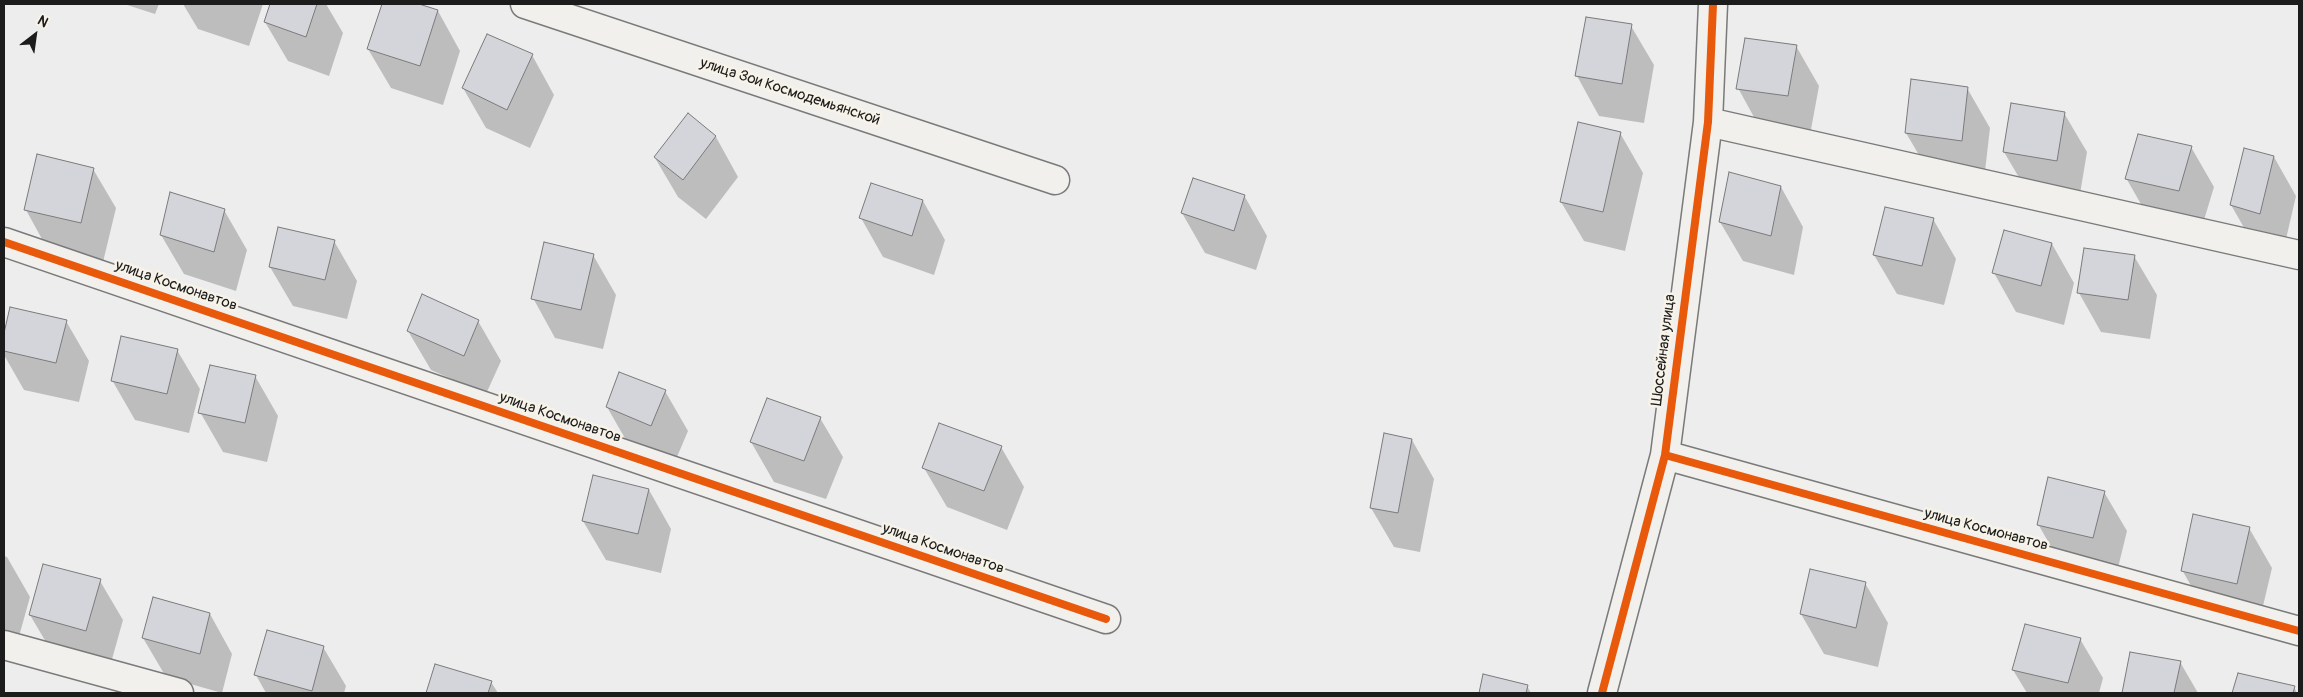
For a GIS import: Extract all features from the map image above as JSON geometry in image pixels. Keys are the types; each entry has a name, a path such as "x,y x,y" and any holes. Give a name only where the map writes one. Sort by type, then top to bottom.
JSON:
{"street":[{"name":"улица Зои Космодемьянской","path":"525,4 1055,180"},
{"name":"Шоссейная улица","path":"1602,693 1664,455 1708,122 1713,4"},
{"path":"1708,122 2299,256"},
{"name":"улица Космонавтов","path":"4,242 1106,619"},
{"name":"улица Космонавтов","path":"1664,455 2299,631"},
{"path":"4,645 179,693"}],"building":[{"path":"270,4 317,4 306,37 264,22"},
{"path":"382,4 419,4 438,10 420,66 367,49"},
{"path":"1586,17 1632,24 1622,84 1575,76"},
{"path":"487,34 533,54 507,110 462,88"},
{"path":"1745,38 1797,45 1788,96 1736,89"},
{"path":"1911,79 1968,87 1962,141 1905,133"},
{"path":"2011,103 2065,112 2057,161 2003,152"},
{"path":"688,113 716,136 683,180 654,157"},
{"path":"1578,122 1621,132 1603,212 1560,202"},
{"path":"2138,134 2192,146 2179,191 2125,179"},
{"path":"2244,148 2274,156 2260,214 2230,205"},
{"path":"37,154 94,168 81,223 24,210"},
{"path":"1729,172 1781,186 1771,236 1719,222"},
{"path":"1193,178 1245,195 1234,231 1181,213"},
{"path":"871,183 923,200 912,236 859,218"},
{"path":"170,192 225,209 214,252 160,235"},
{"path":"1885,207 1934,218 1922,266 1873,255"},
{"path":"278,227 335,240 325,280 269,267"},
{"path":"2004,230 2052,243 2041,286 1992,273"},
{"path":"544,242 594,254 581,310 531,299"},
{"path":"2084,248 2135,255 2128,300 2077,293"},
{"path":"422,294 479,320 464,356 407,331"},
{"path":"10,307 67,320 56,363 4,351 4,333"},
{"path":"121,336 178,349 167,394 111,381"},
{"path":"210,365 256,375 245,423 198,413"},
{"path":"619,372 666,390 651,426 606,407"},
{"path":"767,398 821,417 804,461 750,442"},
{"path":"939,423 1002,446 984,491 922,468"},
{"path":"1384,433 1412,439 1398,513 1370,508"},
{"path":"593,475 649,489 638,534 582,521"},
{"path":"2048,477 2105,491 2093,538 2037,525"},
{"path":"2193,514 2250,527 2237,584 2181,571"},
{"path":"43,564 101,579 86,631 29,615"},
{"path":"1810,569 1866,582 1856,628 1800,614"},
{"path":"153,597 210,613 200,654 142,638"},
{"path":"2025,624 2081,638 2068,683 2012,670"},
{"path":"267,630 324,646 312,691 254,675"},
{"path":"2130,652 2181,661 2174,693 2122,693"},
{"path":"435,664 492,681 488,693 426,693"},
{"path":"2238,673 2295,686 2293,693 2232,693"},
{"path":"1483,674 1528,685 1526,693 1479,693"}],"cycle path":[{"path":"1602,693 1665,455 1708,122 1713,4"},
{"path":"4,242 1106,619"},
{"path":"1665,455 2299,631"}]}
